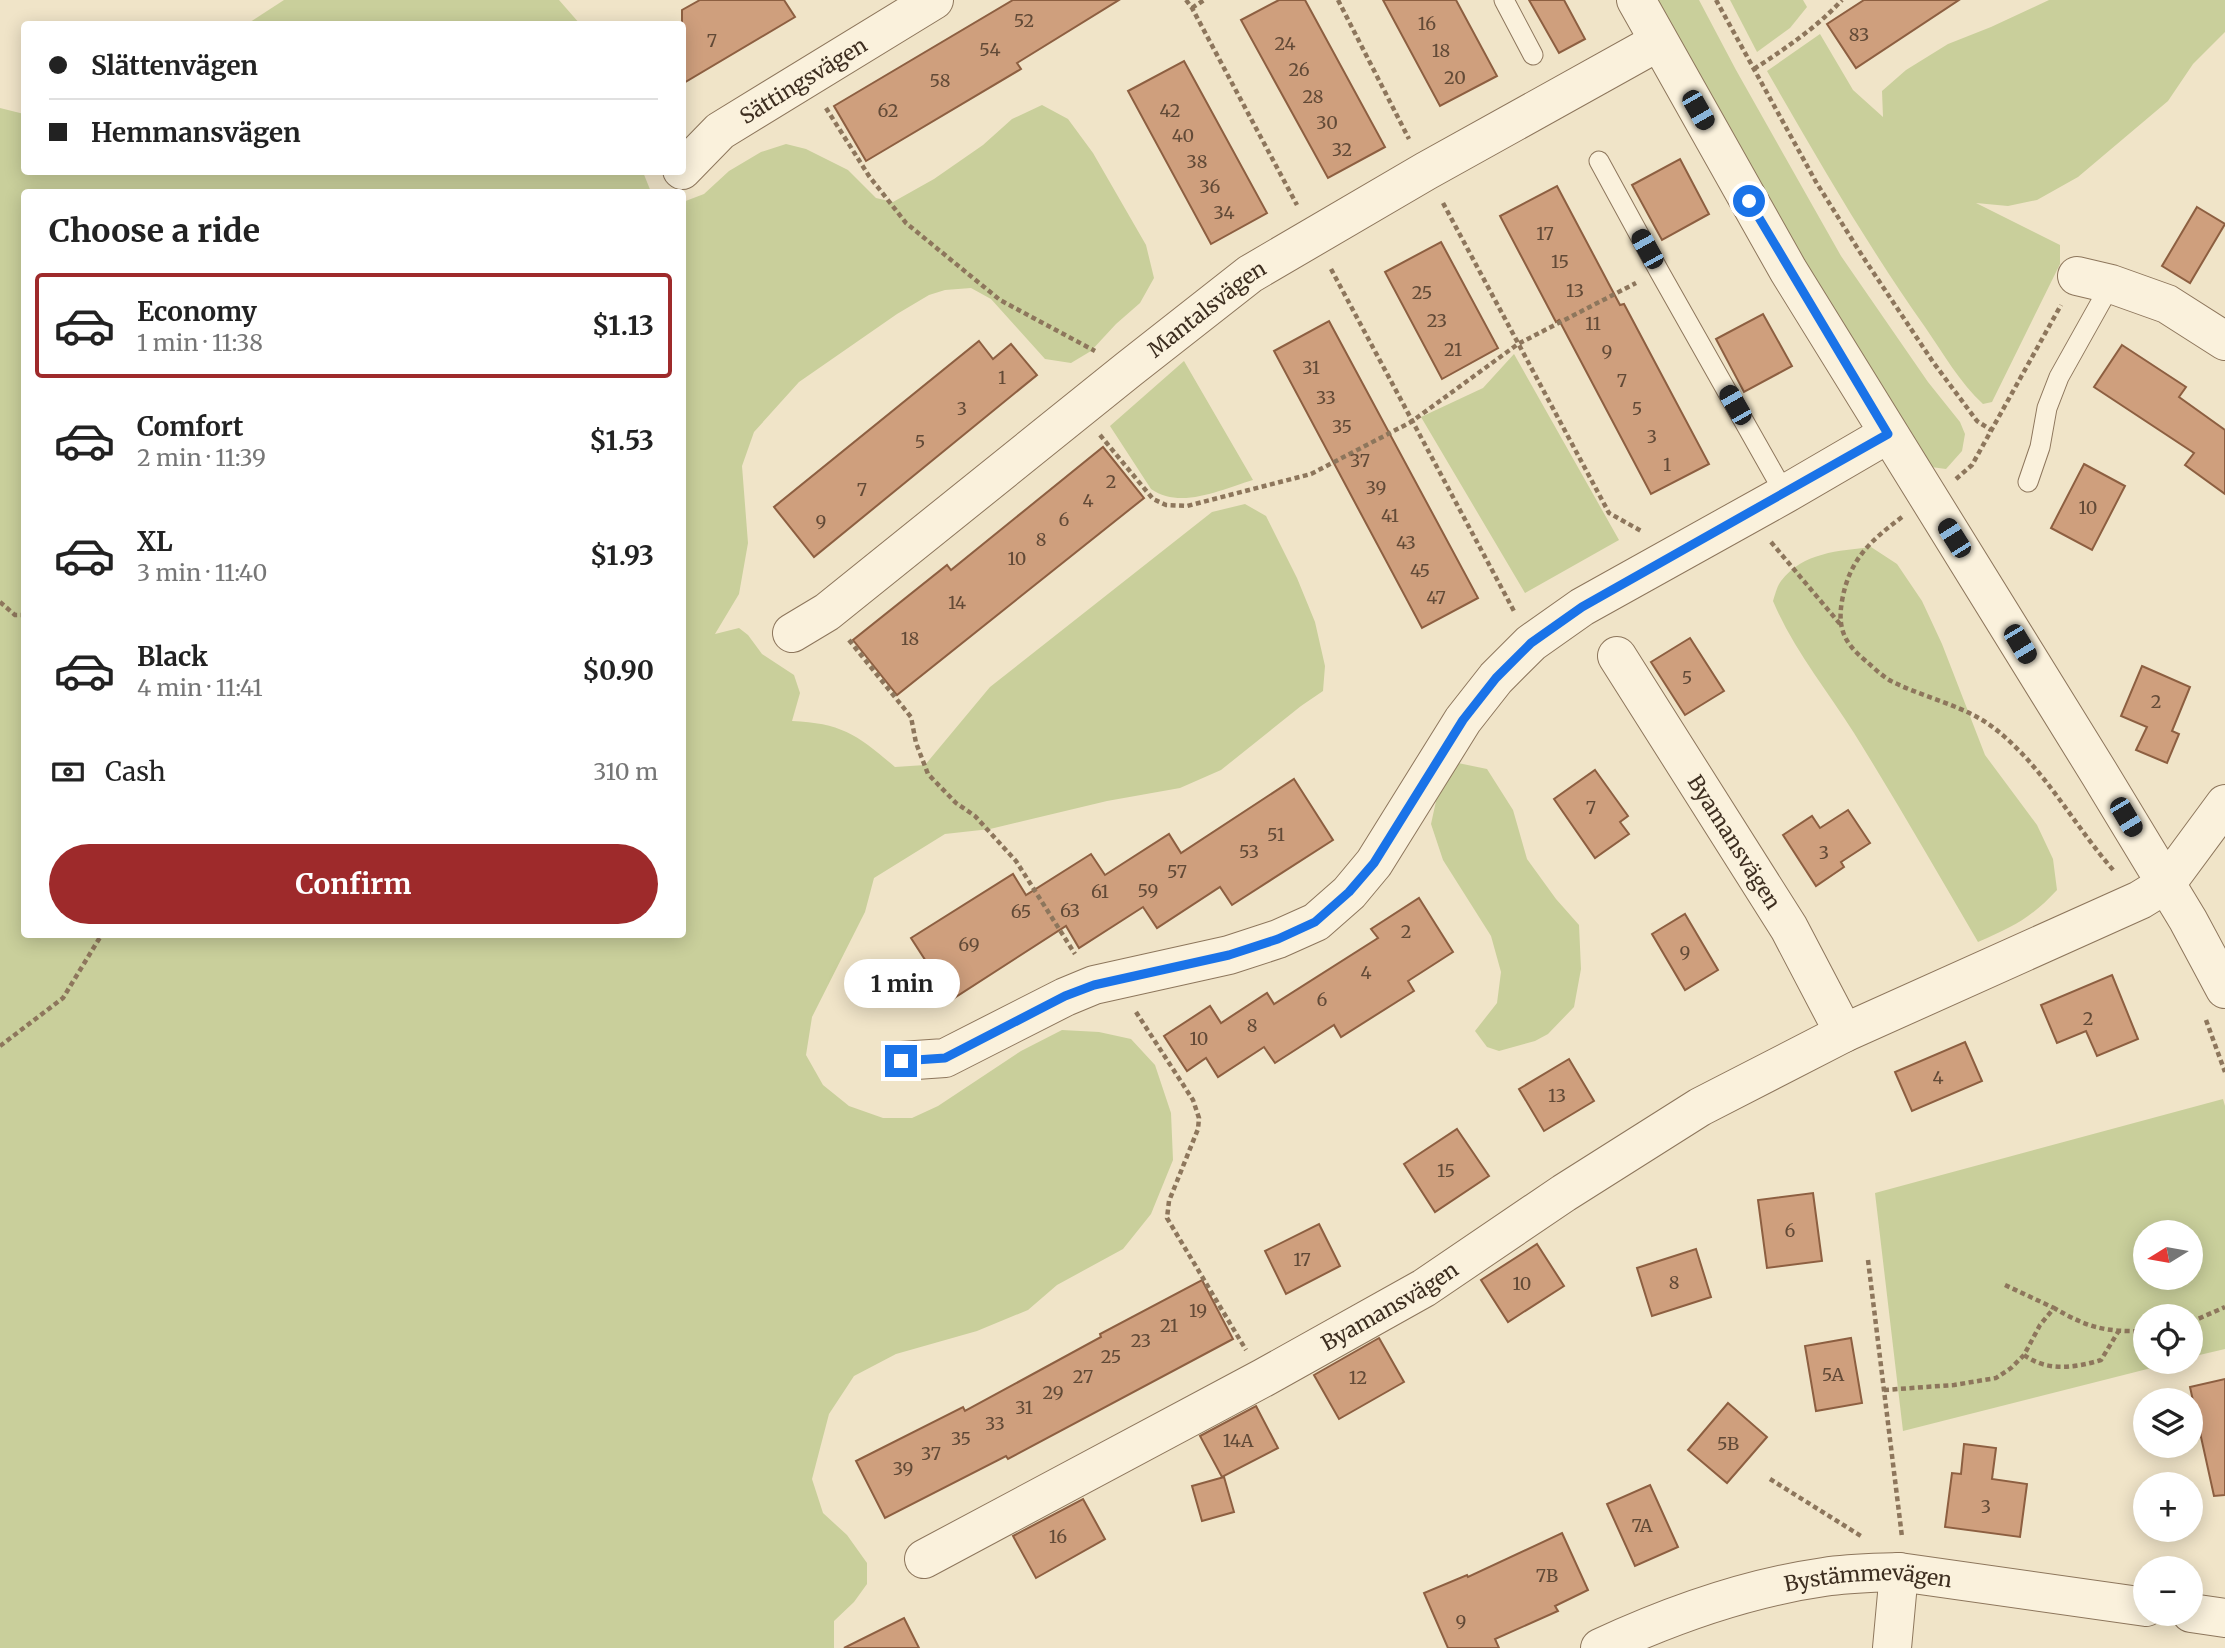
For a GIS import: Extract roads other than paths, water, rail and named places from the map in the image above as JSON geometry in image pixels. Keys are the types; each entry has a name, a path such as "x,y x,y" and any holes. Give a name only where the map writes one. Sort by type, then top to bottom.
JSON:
{"street":[{"name":"Sättingsvägen","path":"686,166 720,131 934,0"},
{"path":"1636,0 1788,270 1993,601 2153,892 2208,955 2215,1004"},
{"name":"Mantalsvägen","path":"792,633 827,612 1250,274 1426,171 1658,42"},
{"path":"2094,280 2167,304 2225,341"},
{"path":"901,1061 945,1058 1065,996 1104,982 1229,955 1278,939 1315,922 1349,892 1374,863 1463,720 1496,678 1531,643 1582,607 1888,434"},
{"name":"Byamansvägen","path":"1617,656 1789,928 1844,1033"},
{"path":"2153,892 2225,804"},
{"name":"Byamansvägen","path":"924,1559 1263,1378 1424,1287 1564,1193 1700,1107 1844,1033 2153,892"},
{"path":"1892,1648 1900,1567"},
{"name":"Bystämmevägen","path":"1600,1648 1644,1628 1766,1588 1825,1576 1900,1567 2133,1605"},
{"path":"2203,1615 2225,1618"}],"lane":[{"path":"1504,0 1533,55"},
{"path":"1600,162 1658,271 1785,494"},
{"path":"2028,482 2040,447 2047,408 2094,280"}]}
